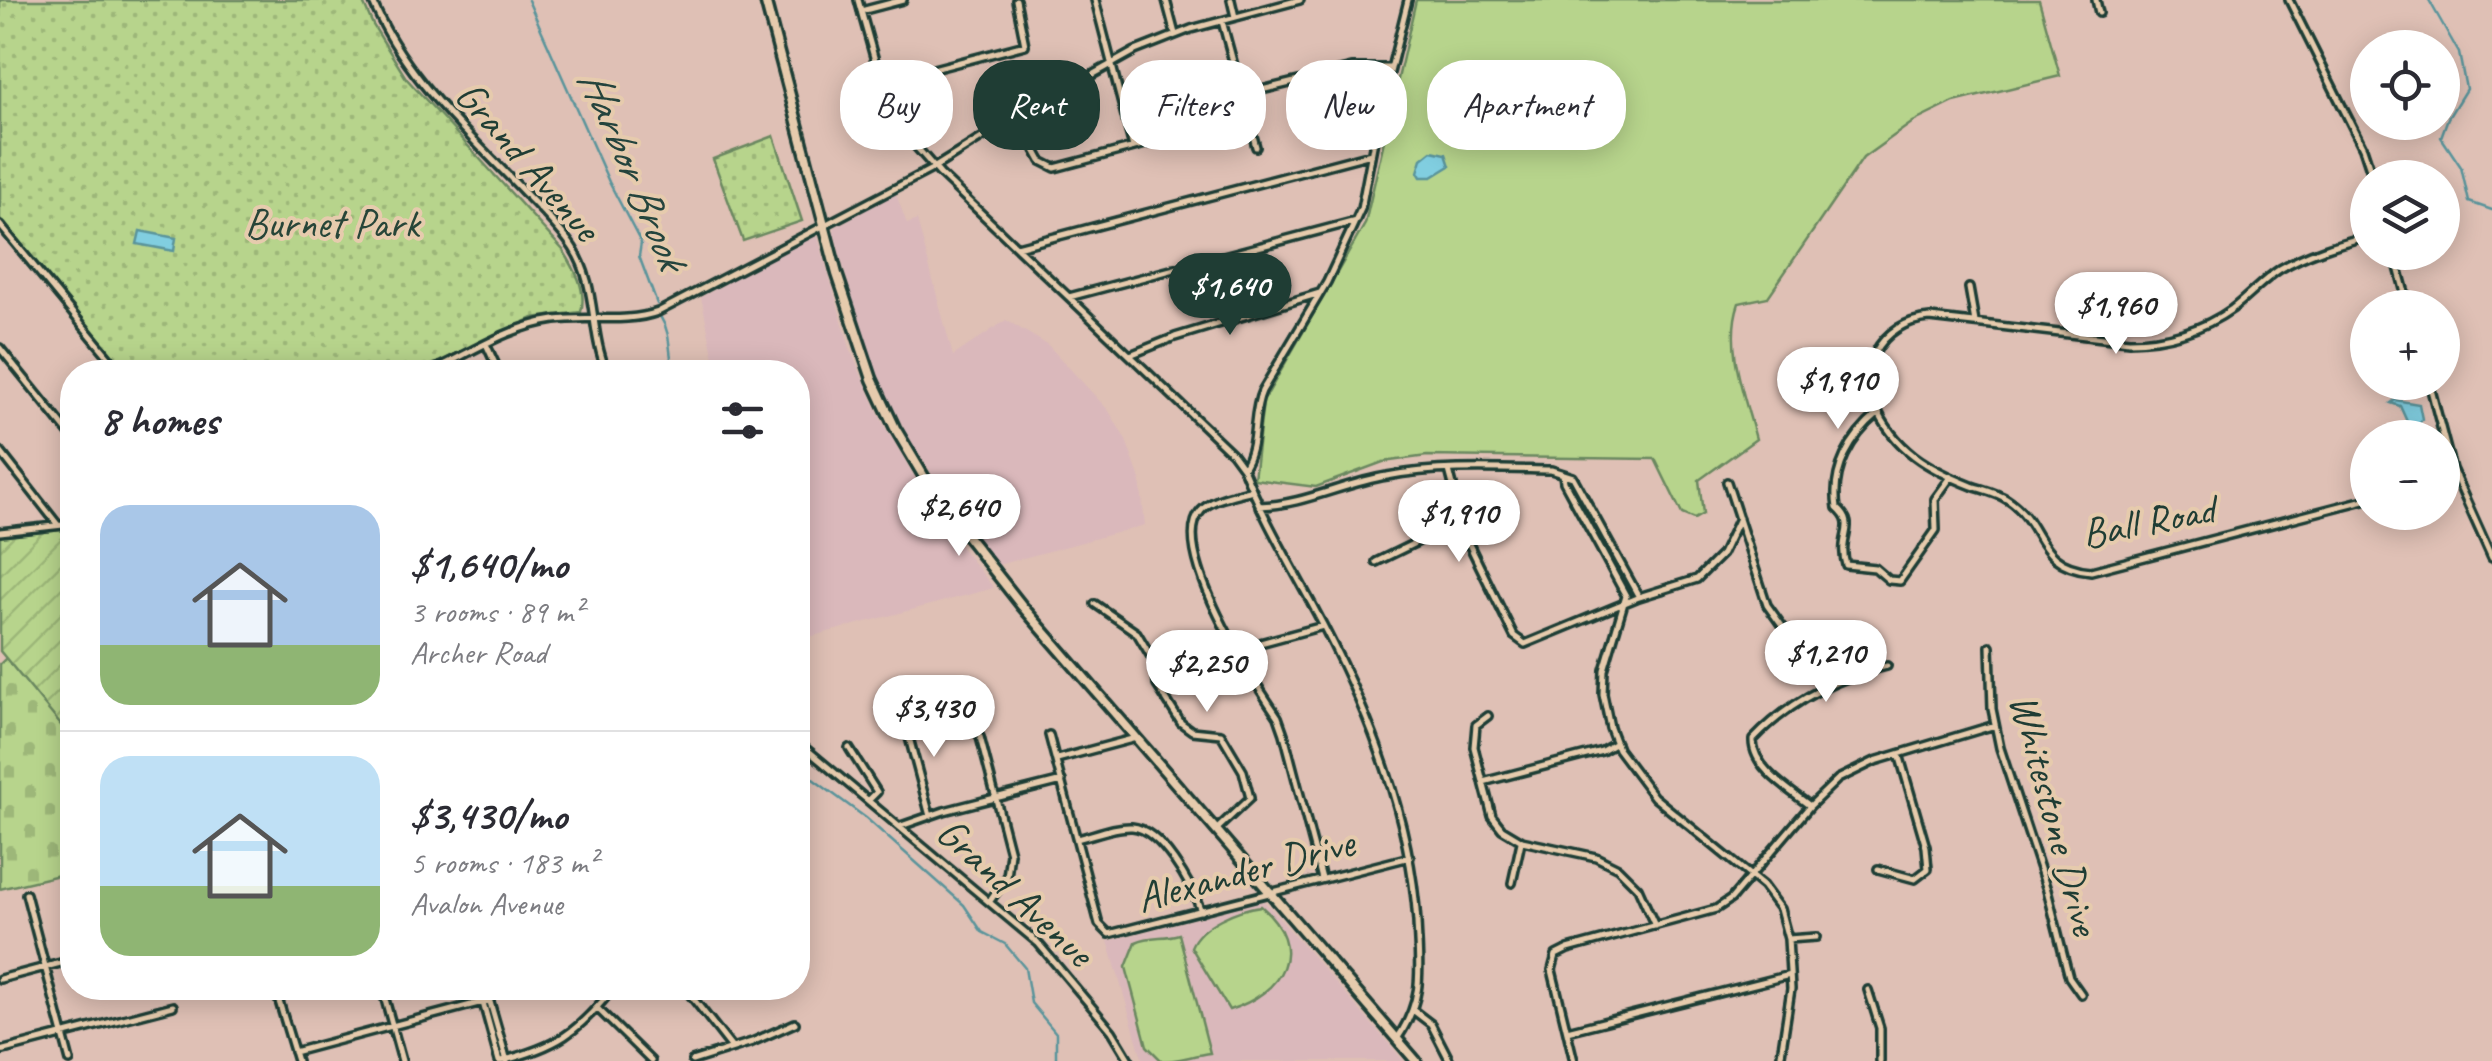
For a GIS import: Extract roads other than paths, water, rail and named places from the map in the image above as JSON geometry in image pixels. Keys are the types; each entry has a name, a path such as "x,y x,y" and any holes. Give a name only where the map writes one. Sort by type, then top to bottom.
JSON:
{"main road":[{"path":"765,0 854,329 872,379 916,466 965,537 1416,1061"}],"street":[{"name":"Grand Avenue","path":"372,0 384,30 420,82 570,244 590,281 603,360"},
{"path":"858,0 874,60"},
{"path":"861,10 902,0"},
{"path":"953,64 1026,44 1016,0"},
{"path":"1094,0 1120,97"},
{"path":"1166,0 1175,34"},
{"path":"1231,0 1235,17"},
{"path":"1100,70 1175,34 1296,0"},
{"path":"1394,60 1408,0"},
{"path":"2096,0 2099,14"},
{"path":"2289,0 2367,160"},
{"path":"1222,20 1233,60"},
{"path":"454,360 531,324 559,319 635,318 658,312 973,144"},
{"path":"919,150 1232,453 1243,468 1323,626 1380,752 1410,857 1420,972 1414,1011 1397,1039"},
{"path":"1035,150 1051,167 1125,150"},
{"path":"1243,468 1251,454 1258,402 1357,220 1373,150"},
{"path":"1017,248 1372,154"},
{"path":"1069,296 1357,220"},
{"path":"0,225 111,360"},
{"path":"1951,477 1935,499 1936,530 1906,576 1895,582 1875,568 1846,565 1841,546 1849,522 1836,508 1835,478 1852,443 1879,413 1870,390 1869,372 1874,354 1898,327 1925,318 2129,341 2158,339 2223,314 2299,258 2350,242"},
{"path":"1968,288 1975,322"},
{"path":"1130,355 1175,337 1320,293"},
{"path":"486,344 494,360"},
{"path":"0,348 60,422"},
{"name":"Ball Road","path":"1879,413 1905,450 1924,465 2007,500 2055,560 2091,572 2350,504"},
{"path":"0,451 58,525"},
{"path":"1259,506 1291,504 1384,476 1449,470 1550,470 1573,477 1639,597"},
{"path":"1449,470 1460,521 1516,639 1525,644 1639,597 1697,579 1715,563 1739,518"},
{"path":"1563,474 1626,596 1604,670 1604,708 1616,743 1636,776 1661,804 1752,877 1780,909 1788,938 1790,974 1788,1027 1780,1061"},
{"path":"1727,482 1759,585 1774,618 1825,686"},
{"path":"2460,486 2492,558"},
{"path":"1252,490 1204,508 1193,531 1207,590 1235,650 1278,717 1322,878"},
{"path":"1376,562 1460,521"},
{"path":"0,532 58,525"},
{"path":"1728,544 1747,544"},
{"path":"1094,604 1134,629 1156,665 1157,685 1181,723 1192,731 1221,734 1248,783 1250,798 1216,830"},
{"path":"1156,665 1164,669 1323,626"},
{"name":"Whitestone Drive","path":"1990,646 1995,724 2047,890 2069,977 2081,994"},
{"path":"1810,806 1758,761 1753,740 1825,686 1887,666"},
{"path":"903,715 930,816"},
{"path":"1488,716 1473,731 1495,820 1509,835 1596,857 1618,868 1638,888 1655,926"},
{"path":"1574,1061 1552,970 1556,955 1568,948 1716,909 1732,899 1810,806 1838,779 1852,770 1995,724"},
{"path":"1049,736 1077,839 1126,827 1148,833 1185,874 1201,911"},
{"path":"980,737 1010,867 990,901"},
{"path":"1056,759 1136,738"},
{"path":"1483,782 1602,751 1616,743"},
{"path":"849,748 877,792 869,800"},
{"name":"Grand Avenue","path":"810,752 990,901 1060,967 1112,1031 1130,1061"},
{"path":"1878,869 1915,879 1926,874 1929,866 1899,754"},
{"path":"900,826 1062,781"},
{"name":"Alexander Drive","path":"1077,839 1099,924 1105,932 1117,934 1410,857"},
{"path":"1512,883 1522,840"},
{"path":"26,894 70,1061"},
{"path":"1788,938 1816,937"},
{"path":"0,979 60,963"},
{"path":"1567,1030 1790,974"},
{"path":"1868,990 1880,1028 1880,1061"},
{"path":"279,1000 296,1061"},
{"path":"385,1000 402,1061"},
{"path":"294,1052 486,1001 503,1061 561,1041 603,1000"},
{"path":"694,1000 732,1048"},
{"path":"0,1050 174,1006"},
{"path":"596,1008 650,1061"},
{"path":"1414,1011 1431,1024 1450,1061"},
{"path":"692,1061 795,1023"}],"water":[{"path":"1432,151 1446,154 1450,166 1432,177 1421,177 1418,172 1422,159"},
{"path":"140,231 176,238 174,251 137,244"},
{"path":"2395,400 2419,404 2422,419 2406,420 2400,406 2391,403"}],"waterway":[{"name":"Harbor Brook","path":"528,0 609,182 641,243 639,256 657,304"},
{"path":"2429,0 2459,53 2466,89 2441,137 2461,167 2469,202 2492,210"},
{"name":"Harbor Brook","path":"661,318 672,360"},
{"name":"Harbor Brook","path":"810,777 866,818 964,905 982,932 1005,944 1025,968 1031,1003 1056,1033 1056,1061"}],"park label":[{"name":"Burnet Park","path":"332,222"}]}
